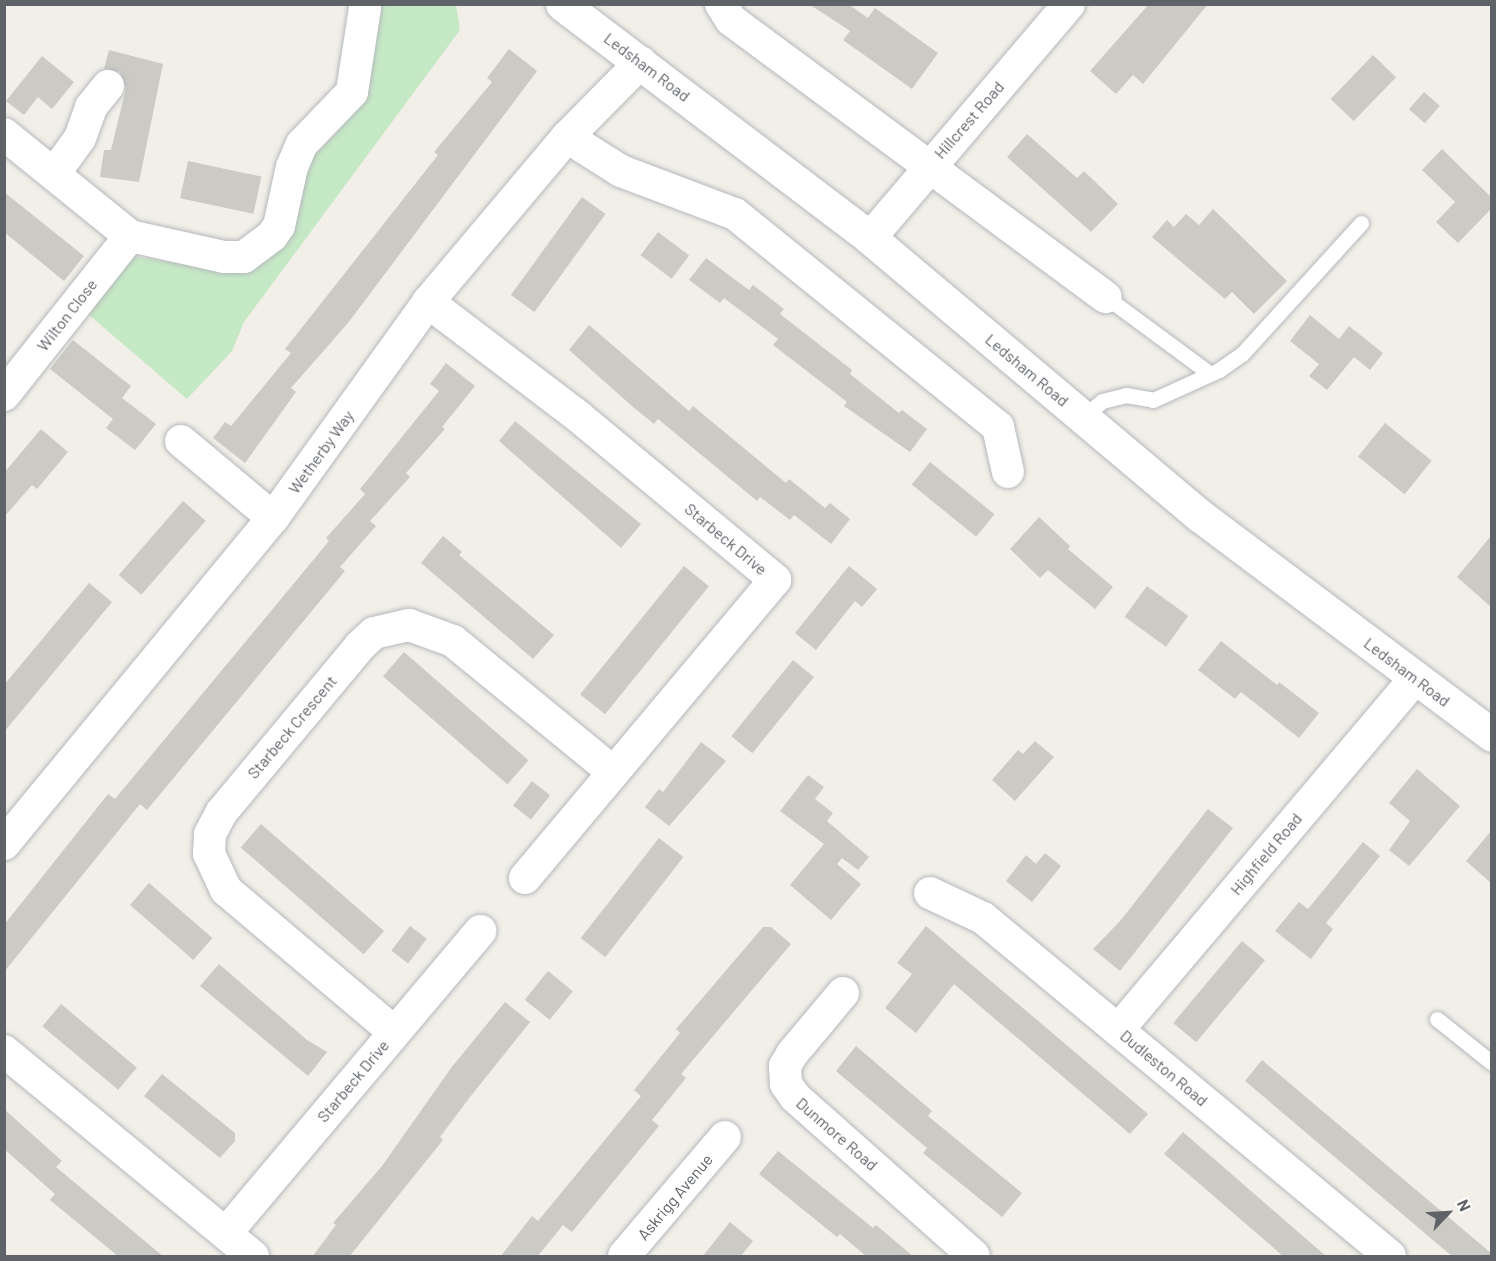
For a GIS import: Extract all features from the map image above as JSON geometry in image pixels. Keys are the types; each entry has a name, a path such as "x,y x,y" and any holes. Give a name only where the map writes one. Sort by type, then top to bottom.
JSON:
{"main road":[{"name":"Ledsham Road","path":"562,4 870,238 1199,515 1491,735"}],"street":[{"name":"Hillcrest Road","path":"870,238 1069,4"},
{"path":"721,5 731,20 1106,297"},
{"path":"4,134 130,236 224,257 244,256 272,236 279,226 292,167 303,144 352,92 365,8"},
{"name":"Wetherby Way","path":"4,844 273,518 428,302 567,137 641,62"},
{"path":"54,174 80,138 91,107 108,86"},
{"path":"567,137 621,171 735,214 998,427 1008,472"},
{"name":"Wilton Close","path":"4,395 130,236"},
{"name":"Starbeck Drive","path":"428,302 783,571 525,878"},
{"path":"181,441 273,518"},
{"name":"Starbeck Crescent","path":"394,1032 226,890 209,854 210,834 221,813 360,646 374,633 410,625 453,641 613,772"},
{"name":"Highfield Road","path":"1118,1030 1415,678"},
{"name":"Dudleston Road","path":"930,893 982,918 1390,1257"},
{"name":"Starbeck Drive","path":"226,1233 480,931"},
{"name":"Dunmore Road","path":"843,993 792,1054 785,1066 786,1084 795,1097 974,1257"},
{"path":"4,1051 253,1257"},
{"name":"Askrigg Avenue","path":"624,1257 725,1137"}],"lane":[{"path":"1083,417 1102,401 1126,395 1153,400 1188,387 1242,354 1361,224"},
{"path":"1106,297 1209,373"},
{"path":"1437,1019 1491,1063"}],"green space":[{"path":"376,5 456,5 460,30 244,322 232,351 187,399 88,314 132,256 244,274 264,261 308,162 365,102"}],"building":[{"path":"809,4 848,4 868,18 875,8 938,53 912,89 843,40 850,31"},
{"path":"1149,4 1208,4 1143,84 1133,75 1116,94 1090,71"},
{"path":"509,49 537,71 348,323 291,388 296,392 245,463 213,438 225,422 231,426 291,353 285,349 438,155 434,152 492,82 487,78"},
{"path":"109,50 163,64 139,182 100,177 104,150 111,150 126,88 120,72 104,69"},
{"path":"1373,55 1396,77 1354,121 1331,99"},
{"path":"42,56 74,82 52,109 38,97 24,115 6,101"},
{"path":"1424,92 1440,106 1425,123 1409,109"},
{"path":"1027,134 1077,178 1084,171 1118,204 1091,232 1007,157"},
{"path":"1442,149 1491,197 1491,209 1458,243 1436,222 1455,202 1422,170"},
{"path":"188,161 261,177 253,214 180,198"},
{"path":"4,192 84,256 64,281 4,232"},
{"path":"582,197 605,214 534,312 511,295"},
{"path":"1213,209 1287,281 1254,314 1232,292 1225,299 1152,237 1167,220 1174,227 1186,214 1199,225"},
{"path":"658,232 689,255 672,279 641,255"},
{"path":"706,258 749,290 753,285 784,309 780,314 852,370 850,374 899,413 902,410 927,429 910,452 844,406 847,402 773,345 778,339 724,298 720,303 689,280"},
{"path":"1310,315 1339,339 1349,326 1383,353 1370,370 1354,357 1327,390 1309,376 1319,364 1290,341"},
{"path":"589,325 689,411 693,406 786,483 789,479 825,508 830,503 850,519 831,544 794,515 790,520 760,497 757,501 658,419 654,424 569,350"},
{"path":"73,340 131,386 122,398 156,424 135,450 106,428 113,419 50,369"},
{"path":"446,363 475,386 442,427 445,429 406,473 410,477 370,521 376,526 340,567 345,571 147,810 140,804 4,972 4,925 108,794 115,799 329,541 326,538 365,494 360,489 439,391 430,384"},
{"path":"515,421 641,524 621,548 499,441"},
{"path":"1385,423 1432,461 1405,494 1358,456"},
{"path":"41,429 68,452 37,489 32,485 4,517 4,473"},
{"path":"930,462 995,514 976,537 912,485"},
{"path":"183,501 206,521 141,595 119,575"},
{"path":"1039,517 1070,546 1068,549 1113,587 1095,609 1048,570 1040,578 1010,549"},
{"path":"443,536 462,552 459,555 554,635 533,659 421,563"},
{"path":"1491,536 1491,607 1457,577"},
{"path":"684,566 709,586 605,714 580,694"},
{"path":"849,566 877,589 862,607 855,601 816,650 795,633"},
{"path":"89,583 112,602 4,732 4,685"},
{"path":"1147,586 1188,616 1166,647 1125,617"},
{"path":"1221,641 1277,685 1279,682 1319,713 1299,738 1241,692 1235,699 1198,670"},
{"path":"404,652 529,760 508,784 383,676"},
{"path":"793,660 814,677 752,753 731,736"},
{"path":"1035,741 1054,757 1015,801 992,780 1018,750 1023,754"},
{"path":"701,742 726,761 669,826 645,807 659,789 663,792"},
{"path":"1417,769 1460,806 1409,866 1389,850 1410,821 1389,803"},
{"path":"808,775 824,787 815,799 833,813 827,821 869,857 858,870 842,858 837,864 861,884 831,920 790,885 824,844 780,811"},
{"path":"532,781 550,795 531,820 513,805"},
{"path":"1208,809 1233,828 1120,971 1093,949 1121,920"},
{"path":"261,824 384,931 364,954 241,847"},
{"path":"1491,831 1491,883 1466,861"},
{"path":"659,838 683,857 605,957 581,938"},
{"path":"1363,842 1380,856 1326,923 1333,929 1311,959 1275,931 1299,902 1308,909"},
{"path":"1045,853 1061,866 1032,902 1006,881 1026,855 1036,864"},
{"path":"149,883 212,938 193,960 130,905"},
{"path":"410,926 427,939 408,963 391,951"},
{"path":"926,926 1148,1114 1130,1134 954,984 916,1033 885,1008 912,974 897,963"},
{"path":"763,927 771,927 791,944 681,1074 686,1078 652,1120 659,1126 572,1232 563,1225 537,1257 500,1257 532,1216 538,1221 641,1096 634,1090 680,1033 676,1029"},
{"path":"1242,941 1265,960 1196,1042 1173,1023"},
{"path":"219,964 307,1040 327,1052 308,1076 200,986"},
{"path":"548,971 573,991 550,1020 525,1000"},
{"path":"505,1002 530,1022 440,1137 443,1140 349,1257 312,1257 336,1225 333,1223 382,1166 451,1068"},
{"path":"61,1004 137,1068 118,1090 42,1026"},
{"path":"856,1046 932,1111 928,1116 1022,1193 1002,1217 923,1153 927,1148 836,1071"},
{"path":"1262,1060 1491,1253 1491,1257 1453,1257 1245,1081"},
{"path":"162,1074 235,1133 235,1141 220,1158 144,1096"},
{"path":"4,1109 62,1161 56,1167 164,1257 119,1257 50,1200 55,1194 4,1149"},
{"path":"1183,1132 1327,1257 1284,1257 1164,1154"},
{"path":"778,1151 873,1228 876,1225 914,1257 867,1257 840,1234 837,1237 759,1174"},
{"path":"730,1222 753,1241 740,1257 702,1257"}]}
